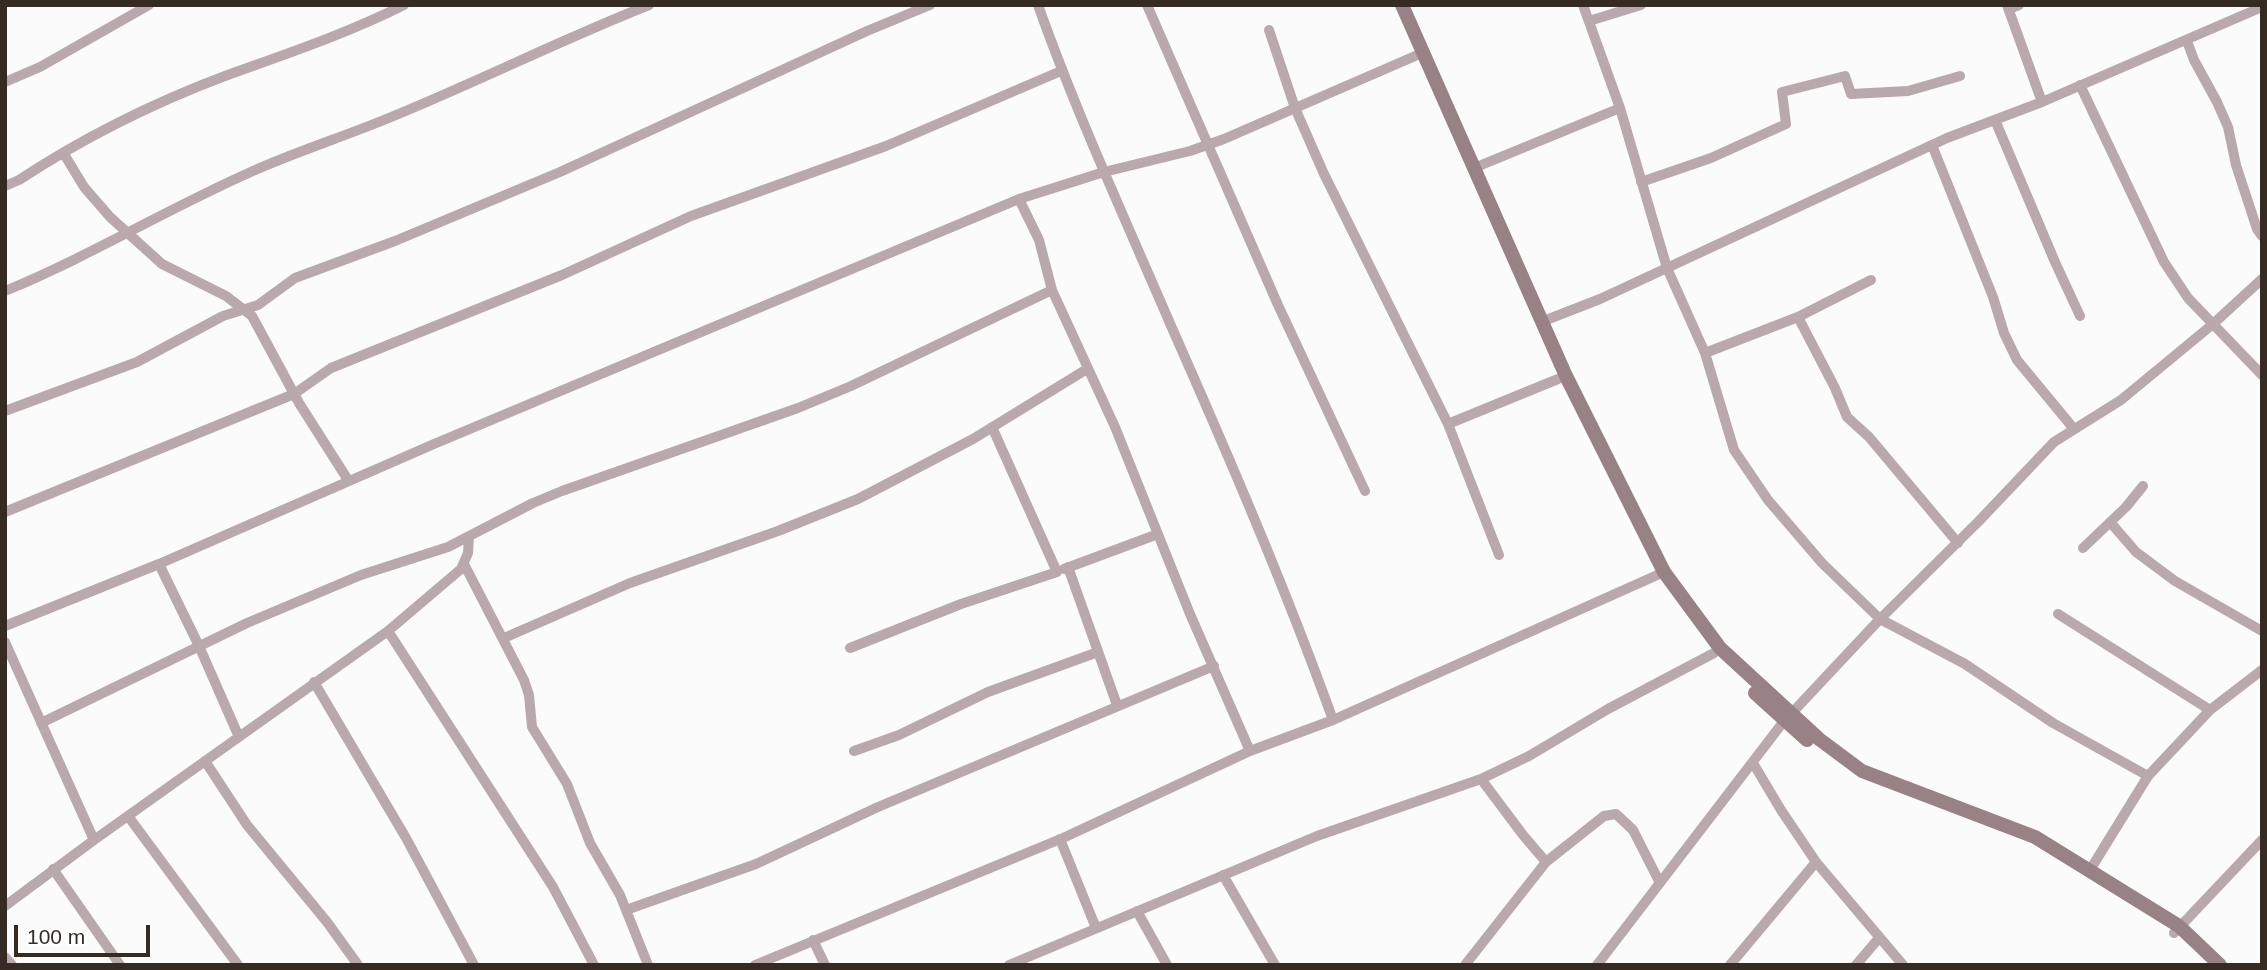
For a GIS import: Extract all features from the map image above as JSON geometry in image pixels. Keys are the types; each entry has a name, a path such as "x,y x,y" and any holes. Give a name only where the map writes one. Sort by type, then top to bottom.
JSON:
{"main road":[{"path":"1400,6 1418,55 1559,379 1660,575 1714,653 1788,717 1862,771 2021,830 2090,870 2177,929 2220,965"},
{"path":"1418,55 1474,168 1541,322 1660,575 1720,648 1835,764 1859,780 2031,843 2177,929 2208,965"}],"street":[{"path":"5,82 40,67 149,5"},
{"path":"5,186 104,129 223,77 312,46 389,9 404,5"},
{"path":"5,291 44,275 254,170 396,115 600,24 649,5"},
{"path":"5,411 137,362 223,316 258,305 295,278 395,241 571,167 867,31 930,5"},
{"path":"1038,5 1061,71 1296,615 1333,720"},
{"path":"1146,5 1278,305 1365,491"},
{"path":"1583,5 1620,108 1667,268 1705,353 1734,450 1768,500 1822,563 1880,620 1955,658 2053,723 2148,776"},
{"path":"1589,22 1641,5"},
{"path":"1541,322 1600,299 1932,145 2187,41 2262,6"},
{"path":"2012,7 2042,102"},
{"path":"1269,30 1295,108 1324,174 1448,424 1499,555"},
{"path":"2187,41 2228,127 2236,165 2257,229 2262,236"},
{"path":"5,626 159,564 348,481 1019,199 1104,172 1209,144 1418,55"},
{"path":"5,512 294,394 331,368 562,275 691,216 886,146 1061,71"},
{"path":"1641,182 1711,158 1786,124 1782,92 1845,76 1851,94 1908,91 1960,76"},
{"path":"2080,85 2164,262 2188,298 2262,374"},
{"path":"1474,168 1620,108"},
{"path":"1995,120 2054,262 2080,316"},
{"path":"1932,145 1993,297 2004,333 2017,360 2074,429"},
{"path":"64,154 84,187 126,232 162,264 226,296 245,309 259,327 294,394 348,481"},
{"path":"1019,199 1039,240 1052,290 1115,428 1189,614 1250,751"},
{"path":"1597,965 1788,717 1880,620 2054,442 2121,400 2213,324 2262,279"},
{"path":"1705,353 1798,317 1871,280"},
{"path":"41,723 199,646 327,588 470,537 510,514 562,491 755,424 851,386 1052,290"},
{"path":"1798,317 1847,417 1869,437 1958,542"},
{"path":"504,638 630,583 778,531 858,499 992,427 1087,369"},
{"path":"1448,424 1559,379"},
{"path":"992,427 1057,572"},
{"path":"2083,548 2143,486"},
{"path":"2110,522 2136,551 2175,581 2262,631"},
{"path":"849,648 961,604 1158,534"},
{"path":"5,906 388,631 456,575 464,564 470,537"},
{"path":"159,564 239,737"},
{"path":"464,564 527,687 533,727 566,784 590,843 615,883 648,965"},
{"path":"1068,568 1116,705"},
{"path":"755,965 1060,839 1250,751 1333,720 1660,575"},
{"path":"2058,614 2210,710"},
{"path":"388,631 553,887 594,965"},
{"path":"5,642 94,840"},
{"path":"854,751 899,734 988,692 1098,652"},
{"path":"1009,965 1317,836 1481,779 1529,756 1608,709 1714,653"},
{"path":"626,910 756,864 878,807 1214,666"},
{"path":"2090,870 2148,776 2210,710 2262,670"},
{"path":"314,682 412,849 474,965"},
{"path":"205,761 247,825 327,922 358,965"},
{"path":"1753,763 1816,862 1903,965"},
{"path":"1481,779 1546,862"},
{"path":"1465,965 1546,862 1598,820 1610,814 1616,814 1633,830 1661,883"},
{"path":"128,816 238,965"},
{"path":"1060,839 1096,928"},
{"path":"2177,929 2262,840"},
{"path":"1730,965 1816,862"},
{"path":"53,869 120,965"},
{"path":"1223,875 1275,965"},
{"path":"1137,911 1167,965"},
{"path":"1856,965 1879,938"},
{"path":"813,940 825,965"},
{"path":"5,957 12,965"}]}
